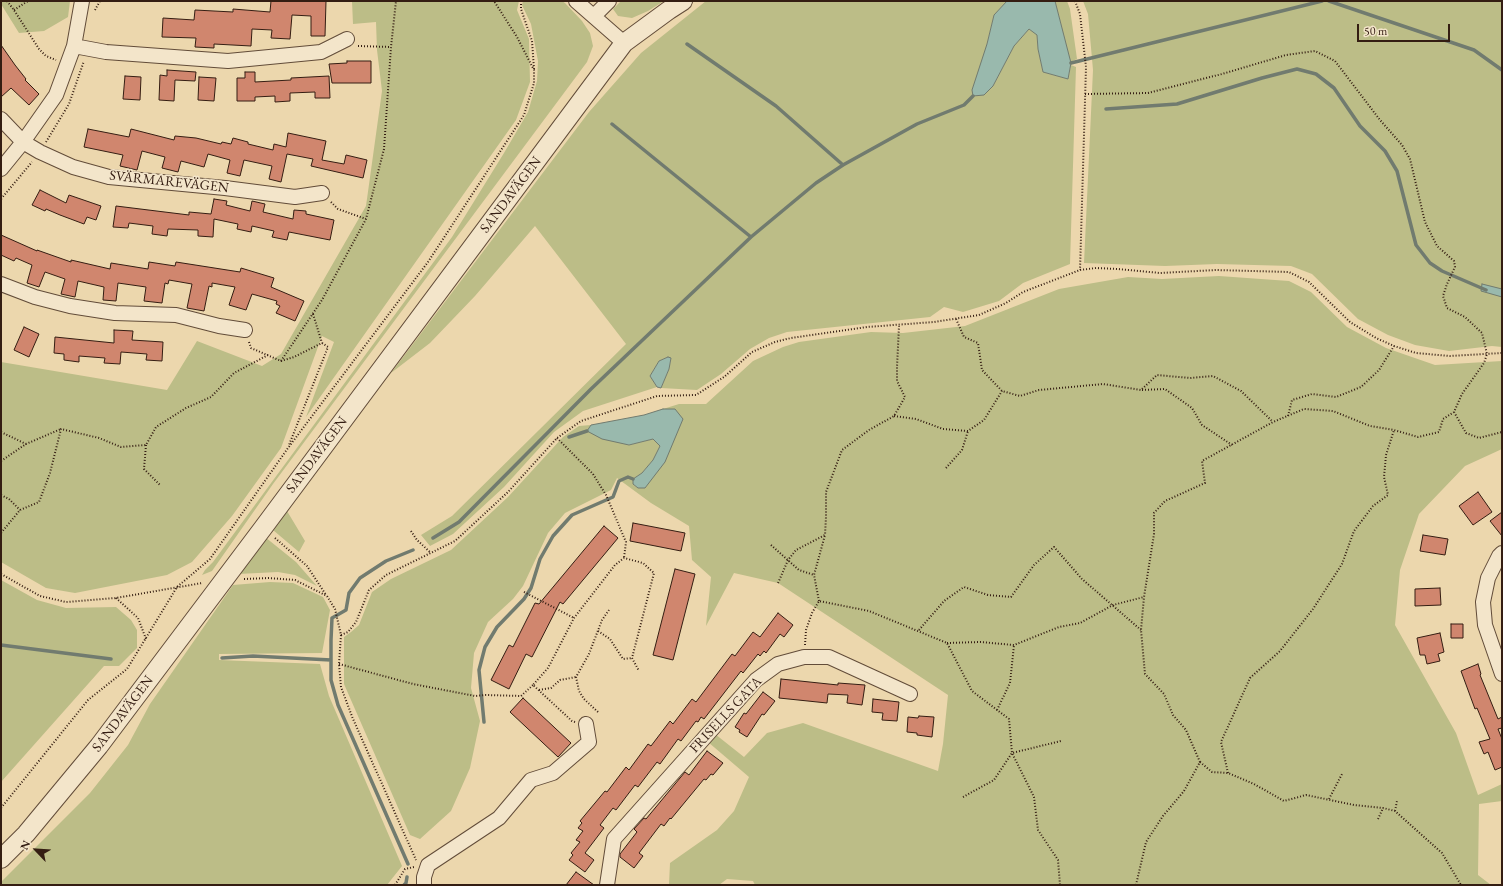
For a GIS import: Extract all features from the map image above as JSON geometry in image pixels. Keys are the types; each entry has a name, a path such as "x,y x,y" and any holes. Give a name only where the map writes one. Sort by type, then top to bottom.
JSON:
{"street":[{"path":"1,169 23,142 56,95 74,46 82,1"},
{"path":"576,1 624,43"},
{"path":"594,16 609,1"},
{"name":"SANDAVÄGEN","path":"1,859 26,834 99,746 624,43 683,1"},
{"path":"74,46 106,52 228,61 321,52 347,39"},
{"name":"SVÄRMAREVÄGEN","path":"1,119 23,142 40,152 73,168 109,177 295,196 322,192"},
{"path":"1,284 35,297 70,306 115,313 176,315 219,326 245,330"},
{"path":"1502,553 1488,578 1483,602 1485,625 1502,674"},
{"name":"FRISELLS GATA","path":"608,885 614,839 756,680 778,664 804,657 829,657 910,694"},
{"path":"424,885 424,877 428,865 499,818 531,780 553,773 589,742 586,724"}],"path":[{"path":"7,1 39,49 46,56 83,68"},
{"path":"14,10 28,1"},
{"path":"281,361 313,314 366,219 384,149 391,47 396,1"},
{"path":"494,1 517,37 534,70"},
{"path":"1,808 88,700 127,669 177,587 210,559 288,448 428,262 520,122 524,115 534,83 532,41 521,9 521,1"},
{"path":"1075,1 1080,14 1086,67 1080,270"},
{"path":"347,39 360,46 391,47"},
{"path":"1085,94 1148,93 1222,74 1286,55 1315,50 1335,61 1402,144 1410,159 1425,222 1437,246 1454,261 1455,266 1443,296 1447,308 1465,317 1482,333 1487,354 1484,363 1462,394 1454,412 1443,419 1439,432 1418,437 1394,430 1370,426 1333,411 1304,409 1272,422 1202,461 1205,483 1165,501 1154,513 1154,534 1144,597 1141,630 1145,674 1164,694 1173,715 1186,730 1200,762 1212,772 1228,773 1254,784 1284,801 1306,795 1329,799 1354,806 1383,808 1396,812 1442,853 1461,885"},
{"path":"322,192 338,209 366,219"},
{"path":"341,635 348,632 356,622 369,590 386,575 455,542 508,492 557,438 581,421 657,396 696,395 724,377 752,352 775,342 791,338 852,329 934,322 978,315 1006,303 1023,292 1080,270 1096,268 1160,273 1216,270 1289,272 1309,282 1350,322 1376,338 1416,353 1450,356 1502,353"},
{"path":"288,448 328,347 322,343 313,314"},
{"path":"956,319 964,336 978,343 982,370 1002,391 1020,396 1039,390 1103,384 1141,390 1165,389 1192,408 1202,425 1232,445"},
{"path":"804,657 806,630 812,613 819,601 814,575 825,535 826,492 842,450 869,430 894,416 905,397 898,381 899,326"},
{"path":"245,330 251,348 281,361 294,357 322,343"},
{"path":"1288,416 1292,400 1312,394 1336,397 1361,387 1379,370 1394,346"},
{"path":"160,485 144,469 146,445 156,427 186,408 211,397 234,373 268,356"},
{"path":"1141,390 1157,376 1190,378 1213,376 1241,391 1272,422"},
{"path":"946,468 962,450 968,431 984,420 1002,391"},
{"path":"1454,412 1466,432 1479,438 1502,432"},
{"path":"894,416 916,419 943,429 968,431"},
{"path":"1,461 26,444 61,430 99,438 122,447 146,445"},
{"path":"1,533 20,510 39,502 50,473 61,430"},
{"path":"1228,773 1221,742 1250,678 1280,651 1313,609 1342,564 1354,531 1373,506 1388,496 1384,477 1386,455 1394,430"},
{"path":"1,432 26,444"},
{"path":"339,664 413,684 475,696 521,696 533,685 548,668 574,618 615,565 624,558 626,542 606,495 592,474 557,438"},
{"path":"1,495 9,499 20,510"},
{"path":"263,528 307,566 335,609 341,635 339,664 341,687 416,859 416,873"},
{"path":"411,531 417,540 431,553"},
{"path":"778,583 788,560 796,550 825,535"},
{"path":"771,545 799,570 814,575"},
{"path":"919,630 944,601 964,587 988,595 1011,597 1034,565 1054,547 1082,579 1141,630"},
{"path":"624,558 643,563 654,573 632,658 639,671"},
{"path":"1,574 40,596 66,602 116,598 204,583"},
{"path":"243,579 269,578 295,580 327,596"},
{"path":"524,592 574,618"},
{"path":"819,601 869,611 919,630 947,643 980,642 1014,645 1059,627 1080,623 1113,605 1144,597"},
{"path":"116,598 138,618 146,639"},
{"path":"598,712 584,699 579,691 576,677 590,654 602,620 609,610"},
{"path":"598,631 610,639 623,659 632,658"},
{"path":"947,643 972,691 1009,719 1012,753 1034,797 1038,830 1058,860 1060,885"},
{"path":"997,710 1010,683 1014,645"},
{"path":"539,690 551,688 560,680 576,677"},
{"path":"533,685 572,721 586,724"},
{"path":"963,797 994,780 1012,753 1061,742"},
{"path":"1136,885 1146,842 1163,816 1184,791 1200,762"},
{"path":"1329,799 1342,774"},
{"path":"1396,812 1397,801"},
{"path":"1378,820 1383,808"},
{"path":"395,885 405,869 416,867"}],"green space":[{"path":"1,1 70,1 68,17 44,31 19,33 1,4"},
{"path":"352,1 519,1 517,10 529,39 530,82 516,120 306,417 334,342 322,336 281,448 232,516 192,562 167,575 75,593 46,588 1,562 1,362 167,390 197,341 262,366 281,354 366,206 382,91 377,50 376,22 353,24"},
{"path":"523,1 562,1 565,3 582,21 590,33 593,46 587,62 273,484 212,571 202,575 452,237 528,112 537,81 538,61 531,24 522,5"},
{"path":"621,1 664,1 648,11 632,18 618,16 613,9"},
{"path":"706,1 1007,1 994,15 987,44 993,86 1014,46 1029,29 1037,34 1038,49 1043,72 1068,79 1071,65 1076,67 1070,264 1023,283 999,301 963,312 944,307 930,317 787,332 769,338 750,349 721,374 697,390 661,388 669,369 671,359 668,357 659,361 650,376 657,387 583,411 554,432 504,487 453,534 430,546 421,535 452,516 626,344 535,226 475,296 430,343 391,373 589,112 641,53"},
{"path":"1055,1 1067,1 1070,9 1077,59 1070,62"},
{"path":"1083,1 1502,1 1502,347 1492,346 1449,351 1415,345 1388,335 1358,319 1312,274 1291,266 1217,264 1165,266 1084,263 1093,70 1088,14"},
{"path":"1219,276 1289,281 1311,292 1347,327 1386,348 1435,365 1502,361 1502,449 1465,466 1419,514 1400,570 1395,625 1456,733 1478,795 1502,784 1502,801 1479,804 1478,875 1491,885 755,885 753,881 727,879 719,885 669,885 670,863 717,830 734,811 749,777 708,742 715,734 744,757 767,733 803,723 938,771 943,744 948,695 778,583 734,573 706,626 711,577 692,560 689,526 651,503 617,478 611,490 565,513 548,533 523,586 513,599 488,622 474,653 471,688 480,721 470,768 451,811 420,839 410,835 344,684 344,637 359,625 372,592 391,579 451,550 508,497 563,437 579,426 591,425 587,431 629,445 653,439 660,446 653,460 642,473 633,479 633,484 638,488 645,488 675,409 663,409 679,404 706,404 753,361 783,347 799,342 871,332 903,333 965,326 1059,289 1128,277 1162,279"},
{"path":"287,511 305,541 299,552 273,530"},
{"path":"265,537 296,562 317,586 295,575 278,572 238,574"},
{"path":"1,580 37,600 66,608 116,607 131,620 137,630 137,648 119,666 104,666 1,782"},
{"path":"270,582 293,583 323,597 330,610 322,653 219,654 219,660 320,664 329,696 402,866 387,885 1,885 1,882 90,793 128,745 150,704 233,585"}],"shaded area":[{"path":"1007,1 1055,1 1071,63 1068,79 1043,72 1038,49 1037,35 1029,29 1014,46 993,86 984,95 973,96 972,90 987,44 994,15"},
{"path":"1482,284 1502,289 1502,297 1481,291"},
{"path":"668,357 671,358 669,369 661,388 657,387 650,376 659,361"},
{"path":"663,409 675,409 683,419 665,462 645,488 638,488 633,484 633,479 642,473 653,460 660,446 653,439 629,445 602,439 587,431 591,425 644,415"}],"building":[{"path":"271,1 326,1 325,36 311,36 311,16 292,15 290,39 271,38 272,30 252,29 251,46 214,44 214,48 195,47 196,38 162,37 163,18 194,20 195,10 233,12 233,9 270,12"},
{"path":"1,45 26,79 25,80 39,94 29,105 11,88 1,97"},
{"path":"347,61 371,61 371,83 332,83 329,64 347,63"},
{"path":"167,70 196,72 195,81 175,80 174,101 159,100 160,75 167,76"},
{"path":"245,72 255,72 255,82 329,76 330,98 315,98 315,92 290,93 290,101 275,102 275,96 255,97 255,101 237,101 237,78 245,78"},
{"path":"125,76 141,77 140,100 123,99"},
{"path":"199,77 216,78 214,101 198,100"},
{"path":"88,129 129,137 131,129 174,140 175,136 196,138 221,144 222,142 231,144 233,138 248,142 248,144 273,150 274,144 286,147 288,133 326,141 322,160 344,164 346,155 367,160 363,178 311,166 313,159 287,154 281,182 269,179 272,166 244,160 240,176 227,173 230,160 208,154 204,167 181,161 178,172 162,168 165,157 142,151 137,170 120,166 123,155 84,147"},
{"path":"40,190 66,203 69,195 101,206 96,220 87,217 84,224 32,205"},
{"path":"214,199 227,201 226,205 250,211 252,201 265,204 263,212 293,219 294,210 306,211 306,214 334,220 330,240 289,232 287,240 272,237 274,231 252,226 251,232 237,229 238,224 214,219 213,237 198,236 198,230 168,229 167,236 152,234 153,226 129,223 128,228 113,227 116,206 189,215 189,212 211,214"},
{"path":"1,235 37,251 71,262 71,260 110,269 111,263 148,269 149,262 175,266 176,262 240,272 241,268 274,278 271,287 304,301 295,321 276,313 280,306 276,304 277,301 252,294 246,310 229,305 235,287 212,283 212,287 209,286 204,311 187,308 192,284 169,280 168,284 165,283 162,303 144,301 146,287 118,283 116,301 103,300 104,287 78,281 75,297 61,294 65,279 45,272 39,287 27,283 32,265 16,258 14,261 1,255"},
{"path":"24,327 39,334 29,357 14,350"},
{"path":"114,330 133,331 132,340 163,342 162,361 146,360 147,354 121,352 120,364 104,363 105,358 79,356 79,362 64,360 64,354 54,353 55,337 114,343"},
{"path":"1478,492 1492,512 1473,525 1459,506"},
{"path":"1502,512 1502,536 1490,521"},
{"path":"633,523 685,533 681,551 630,541"},
{"path":"604,526 618,538 563,604 560,602 532,657 526,654 509,689 491,680 509,645 513,647 535,603 539,604"},
{"path":"1423,535 1448,539 1445,555 1420,551"},
{"path":"675,569 695,574 673,660 653,655"},
{"path":"1440,588 1441,605 1415,606 1415,589"},
{"path":"778,613 793,625 784,637 780,634 766,653 764,651 760,656 758,654 743,673 741,671 704,719 701,717 698,722 696,721 681,741 678,739 660,764 657,762 638,787 635,785 616,810 613,808 600,825 604,828 585,853 594,860 585,872 569,860 573,855 571,853 580,842 576,840 583,831 578,828 582,823 580,821 605,791 607,792 626,767 629,770 648,744 651,746 670,721 673,724 692,699 696,702 732,654 735,656 753,632 760,637"},
{"path":"1451,624 1463,624 1463,638 1451,638"},
{"path":"1440,633 1444,652 1438,654 1440,661 1427,664 1425,655 1420,655 1417,638"},
{"path":"1478,664 1480,675 1498,719 1502,717 1502,728 1498,729 1502,739 1502,767 1495,770 1488,752 1484,754 1479,742 1490,739 1477,708 1475,709 1461,671"},
{"path":"781,679 838,685 838,683 865,685 862,705 847,703 848,695 828,694 827,703 779,698"},
{"path":"763,692 775,701 764,715 762,714 747,737 739,732 740,730 735,727 744,713 746,714"},
{"path":"523,698 571,743 558,757 510,712"},
{"path":"873,699 899,702 897,721 882,720 883,713 872,712"},
{"path":"919,716 934,717 932,737 907,732 908,717 918,718"},
{"path":"707,751 723,763 713,775 711,774 706,780 704,779 664,826 661,824 639,853 643,856 634,868 620,857 620,854 637,832 634,829 644,818 646,819 685,772 689,775"},
{"path":"576,872 594,885 566,885"}],"waterway":[{"path":"1071,63 1322,1"},
{"path":"1329,1 1474,50 1502,70"},
{"path":"687,44 776,106 843,165"},
{"path":"1106,109 1177,104 1297,69 1316,74 1334,88 1360,126 1385,151 1397,171 1416,245 1430,263 1442,271 1486,290"},
{"path":"433,538 459,522 591,389 751,237 816,183 843,165 917,124 964,105 973,96"},
{"path":"612,124 751,237"},
{"path":"569,437 587,431"},
{"path":"484,722 479,670 485,647 497,627 524,599 531,588 540,559 553,536 572,515 613,497 619,481 628,477 633,479"},
{"path":"408,864 338,705 331,680 331,640 332,618 346,610 349,593 360,578 386,561 413,550"},
{"path":"1,645 111,659"},
{"path":"222,658 253,656 331,660"},
{"path":"404,885 407,877"}]}
